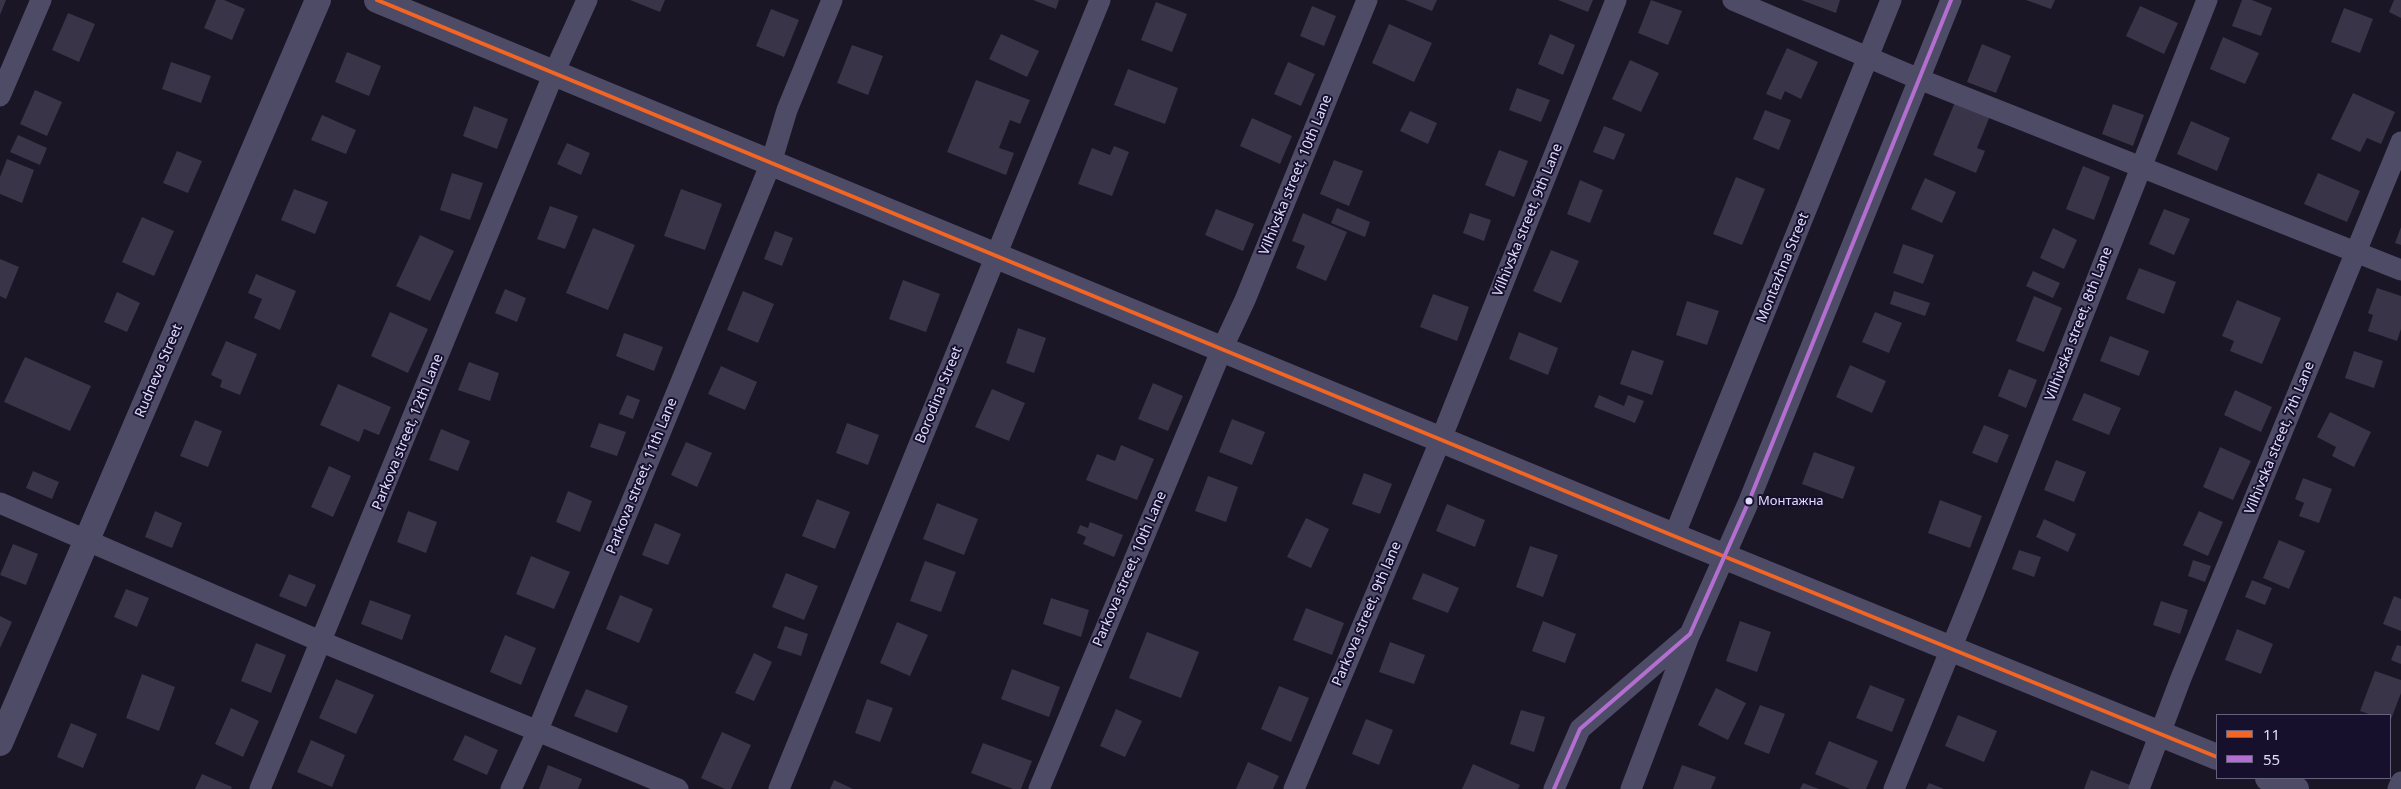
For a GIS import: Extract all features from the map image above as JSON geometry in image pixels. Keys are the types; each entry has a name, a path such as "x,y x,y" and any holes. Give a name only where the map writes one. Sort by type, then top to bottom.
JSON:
{"street":[{"path":"0,96 41,0"},
{"name":"Rudneva Street","path":"0,743 318,0"},
{"path":"377,0 1674,536 2216,757"},
{"name":"Parkova street, 12th Lane","path":"260,789 322,642 554,73 586,0"},
{"name":"Parkova street, 11th Lane","path":"511,789 537,732 771,163 787,110 832,0"},
{"name":"Borodina Street","path":"778,789 1100,0"},
{"name":"Vilhivska street, 10th Lane","path":"1222,349 1245,300 1367,0"},
{"name":"Vilhivska street, 9th Lane","path":"1441,439 1616,0"},
{"path":"1733,0 1919,79 2142,165 2401,270"},
{"name":"Montazhna Street","path":"1674,536 1891,0"},
{"path":"1631,789 1690,634 1749,501 1951,0"},
{"name":"Vilhivska street, 8th Lane","path":"1894,789 2206,0"},
{"name":"Vilhivska street, 7th Lane","path":"2139,789 2162,734 2181,678 2401,142"},
{"name":"Parkova street, 10th Lane","path":"1039,789 1222,349"},
{"name":"Parkova street, 9th lane","path":"1294,789 1441,439"},
{"path":"0,503 322,642 678,789"},
{"path":"1554,789 1580,730 1690,634"},
{"path":"2271,779 2296,789"},
{"path":"2398,789 2401,782"}],"building":[{"path":"0,0 6,0 0,15"},
{"path":"216,0 224,0 245,9 232,40 204,28"},
{"path":"630,0 665,0 660,12"},
{"path":"1033,0 1059,0 1056,9"},
{"path":"1405,0 1437,0 1432,11"},
{"path":"1558,0 1593,0 1588,12"},
{"path":"1651,0 1682,11 1668,45 1638,33"},
{"path":"1801,0 1840,0 1836,13"},
{"path":"2026,0 2055,0 2051,9"},
{"path":"2242,0 2252,0 2272,8 2261,36 2232,26"},
{"path":"2394,0 2401,0 2401,18 2389,12"},
{"path":"1156,2 1187,14 1172,52 1141,40"},
{"path":"1312,6 1336,16 1324,46 1300,36"},
{"path":"2140,6 2178,23 2164,54 2126,36"},
{"path":"2344,8 2373,19 2360,53 2331,42"},
{"path":"771,9 799,20 784,57 756,46"},
{"path":"68,13 95,24 79,62 52,50"},
{"path":"1389,24 1432,43 1414,82 1372,63"},
{"path":"1001,34 1039,51 1027,77 989,59"},
{"path":"1550,34 1575,45 1563,75 1538,64"},
{"path":"2223,37 2259,53 2245,84 2210,69"},
{"path":"1982,44 2011,56 1996,93 1967,82"},
{"path":"852,45 883,56 868,95 837,83"},
{"path":"1787,48 1818,62 1801,99 1785,91 1781,100 1766,94"},
{"path":"347,52 381,66 369,96 335,82"},
{"path":"1630,60 1659,73 1641,112 1612,99"},
{"path":"171,62 211,76 201,103 162,89"},
{"path":"1288,62 1315,74 1301,106 1274,94"},
{"path":"1128,69 1178,88 1165,124 1114,105"},
{"path":"976,80 1030,100 1020,124 1010,120 999,148 1014,153 1006,175 947,152"},
{"path":"1517,88 1550,100 1541,122 1509,110"},
{"path":"35,90 62,102 47,136 20,124"},
{"path":"2353,93 2395,112 2381,144 2367,138 2360,152 2331,139"},
{"path":"1955,102 1990,116 1977,148 1985,151 1976,173 1933,155"},
{"path":"2113,104 2144,115 2133,146 2102,134"},
{"path":"474,106 508,119 497,149 463,136"},
{"path":"1765,110 1791,120 1779,150 1753,139"},
{"path":"1410,111 1437,123 1428,144 1400,131"},
{"path":"322,115 356,130 346,154 311,140"},
{"path":"1252,118 1292,136 1280,164 1240,146"},
{"path":"2191,121 2230,138 2217,171 2177,154"},
{"path":"1604,126 1625,134 1614,160 1593,152"},
{"path":"18,135 47,148 40,165 10,152"},
{"path":"567,143 590,153 581,175 557,164"},
{"path":"1114,146 1129,152 1112,196 1078,184 1092,148 1110,155"},
{"path":"1499,150 1528,161 1514,197 1485,185"},
{"path":"177,151 202,161 188,193 163,183"},
{"path":"7,159 34,170 22,203 0,194 0,177"},
{"path":"1334,160 1363,171 1349,206 1320,194"},
{"path":"2083,166 2110,177 2094,220 2066,209"},
{"path":"452,173 483,183 470,220 440,210"},
{"path":"2318,173 2360,191 2347,222 2304,204"},
{"path":"1736,177 1765,189 1742,245 1713,234"},
{"path":"1925,178 1956,192 1942,223 1911,209"},
{"path":"1580,180 1603,190 1590,223 1567,214"},
{"path":"294,189 328,202 315,234 281,220"},
{"path":"681,189 722,204 705,250 664,236"},
{"path":"550,206 578,216 565,249 537,239"},
{"path":"1337,208 1370,222 1365,237 1331,223"},
{"path":"1216,209 1254,224 1243,251 1205,235"},
{"path":"2164,209 2190,219 2174,255 2149,244"},
{"path":"1303,213 1347,232 1326,281 1296,268 1305,246 1292,241"},
{"path":"1470,213 1491,220 1484,241 1463,233"},
{"path":"142,217 174,231 154,276 122,262"},
{"path":"2401,227 2401,245 2395,243"},
{"path":"593,228 635,245 608,310 566,293"},
{"path":"2053,228 2077,240 2064,269 2040,258"},
{"path":"775,231 793,238 782,266 764,259"},
{"path":"420,235 454,251 430,301 396,286"},
{"path":"1903,244 1934,255 1923,284 1893,273"},
{"path":"1551,250 1579,261 1561,303 1533,291"},
{"path":"0,259 19,267 6,299 0,296"},
{"path":"2139,268 2176,282 2164,314 2126,299"},
{"path":"2033,271 2060,283 2053,298 2026,286"},
{"path":"256,274 296,291 280,330 254,318 262,299 248,293"},
{"path":"903,280 940,294 926,332 889,319"},
{"path":"2377,288 2401,296 2401,329 2397,341 2368,331 2373,315 2368,313"},
{"path":"505,289 526,298 517,322 495,313"},
{"path":"743,291 774,304 758,343 727,330"},
{"path":"1894,291 1930,303 1925,316 1890,304"},
{"path":"117,292 140,303 127,332 104,322"},
{"path":"1433,294 1469,307 1457,341 1420,327"},
{"path":"2034,296 2062,308 2044,352 2016,341"},
{"path":"2237,300 2281,318 2262,364 2230,351 2234,341 2222,336"},
{"path":"1687,301 1719,311 1707,345 1676,335"},
{"path":"390,312 428,329 408,373 371,356"},
{"path":"1875,312 1902,323 1889,353 1862,342"},
{"path":"1018,328 1046,338 1034,373 1006,363"},
{"path":"1519,332 1558,348 1548,375 1509,359"},
{"path":"624,333 663,347 654,371 616,356"},
{"path":"2110,336 2149,351 2139,376 2100,361"},
{"path":"226,341 257,354 240,395 220,387 222,380 211,375"},
{"path":"1632,350 1664,361 1652,395 1620,384"},
{"path":"2354,351 2383,361 2374,388 2345,378"},
{"path":"25,357 91,386 70,431 4,402"},
{"path":"469,362 499,373 490,401 458,390"},
{"path":"1850,365 1886,381 1872,413 1836,397"},
{"path":"721,366 757,382 745,410 708,394"},
{"path":"2009,369 2037,380 2026,408 1998,396"},
{"path":"1153,383 1183,396 1168,431 1138,419"},
{"path":"338,384 391,407 379,435 364,429 359,442 320,425"},
{"path":"992,389 1025,403 1009,441 975,427"},
{"path":"2235,390 2272,407 2261,432 2224,415"},
{"path":"2084,393 2121,408 2109,435 2072,420"},
{"path":"627,395 640,400 633,419 619,414"},
{"path":"1599,395 1624,406 1628,395 1644,401 1635,423 1594,407"},
{"path":"2330,412 2371,432 2354,467 2332,456 2336,447 2317,437"},
{"path":"1232,419 1265,432 1252,465 1219,452"},
{"path":"195,420 222,431 208,467 180,456"},
{"path":"599,423 626,432 617,456 590,447"},
{"path":"847,423 879,435 868,465 836,453"},
{"path":"1984,425 2009,435 1997,463 1972,453"},
{"path":"441,429 470,441 458,471 429,460"},
{"path":"686,442 712,453 697,487 671,475"},
{"path":"1121,445 1154,459 1137,500 1086,480 1097,454 1115,461"},
{"path":"2220,447 2251,461 2233,500 2203,487"},
{"path":"1814,452 1855,467 1843,499 1802,484"},
{"path":"2056,460 2086,472 2074,502 2044,490"},
{"path":"329,466 351,476 333,517 311,507"},
{"path":"33,471 59,482 52,499 26,488"},
{"path":"1364,473 1392,484 1380,514 1352,504"},
{"path":"1208,476 1238,487 1226,522 1195,511"},
{"path":"2303,478 2332,489 2319,523 2299,516 2304,503 2295,499"},
{"path":"568,491 592,501 580,532 556,522"},
{"path":"817,499 850,512 835,549 802,536"},
{"path":"1940,500 1982,516 1970,548 1928,533"},
{"path":"937,503 978,519 964,555 923,539"},
{"path":"1447,504 1485,520 1475,547 1436,531"},
{"path":"155,511 182,523 172,548 145,537"},
{"path":"408,511 437,522 426,553 397,542"},
{"path":"2199,511 2223,522 2208,556 2183,545"},
{"path":"1306,518 1329,529 1311,568 1287,557"},
{"path":"2044,519 2076,534 2068,552 2036,537"},
{"path":"1090,522 1123,535 1114,557 1083,544 1086,537 1077,533 1080,525 1088,528"},
{"path":"655,523 681,534 668,565 642,555"},
{"path":"2279,540 2305,551 2289,589 2263,578"},
{"path":"13,544 38,554 26,585 0,575"},
{"path":"1530,546 1558,555 1543,597 1516,587"},
{"path":"2019,550 2041,557 2034,577 2012,569"},
{"path":"531,556 570,572 554,609 516,594"},
{"path":"2193,560 2211,566 2205,582 2188,576"},
{"path":"925,561 956,572 941,612 910,601"},
{"path":"786,573 818,586 804,620 772,607"},
{"path":"1423,573 1459,588 1448,613 1412,599"},
{"path":"289,574 316,585 306,607 279,596"},
{"path":"2252,580 2272,588 2265,605 2245,597"},
{"path":"126,589 149,598 137,627 114,617"},
{"path":"620,595 653,609 639,643 606,629"},
{"path":"2394,596 2401,599 2401,631 2383,624"},
{"path":"1051,598 1089,610 1081,637 1043,624"},
{"path":"370,600 411,615 402,640 361,624"},
{"path":"2161,601 2188,610 2180,634 2153,625"},
{"path":"1306,608 1344,623 1332,655 1293,640"},
{"path":"0,616 12,622 0,648"},
{"path":"1543,621 1576,634 1565,663 1532,651"},
{"path":"1740,621 1771,632 1757,672 1726,661"},
{"path":"897,622 928,635 910,676 880,663"},
{"path":"785,626 808,634 801,656 777,648"},
{"path":"2237,629 2273,644 2261,674 2225,660"},
{"path":"1147,632 1199,652 1181,698 1129,678"},
{"path":"505,635 536,648 521,685 490,672"},
{"path":"1390,642 1425,655 1414,684 1379,672"},
{"path":"256,643 286,655 271,693 241,681"},
{"path":"2397,645 2401,646 2401,664 2391,660"},
{"path":"754,653 772,662 754,701 735,693"},
{"path":"1012,669 1060,687 1049,717 1001,699"},
{"path":"2375,671 2401,680 2401,693 2391,719 2391,714 2369,714 2360,711"},
{"path":"142,674 175,687 159,731 126,718"},
{"path":"336,679 374,695 356,734 319,718"},
{"path":"1870,685 1905,699 1892,732 1856,718"},
{"path":"1279,686 1309,698 1291,742 1261,729"},
{"path":"1716,688 1746,703 1728,740 1698,725"},
{"path":"586,689 628,706 617,733 574,716"},
{"path":"867,699 893,708 880,742 855,733"},
{"path":"1760,705 1785,714 1769,754 1744,744"},
{"path":"231,708 259,721 243,757 215,744"},
{"path":"1116,709 1142,721 1125,757 1100,746"},
{"path":"1521,710 1545,717 1534,752 1510,744"},
{"path":"1958,715 1997,731 1984,762 1945,746"},
{"path":"1366,719 1393,730 1379,765 1352,754"},
{"path":"71,723 97,734 83,768 57,757"},
{"path":"722,732 751,745 731,789 725,789 701,778"},
{"path":"465,735 498,750 487,775 453,760"},
{"path":"311,740 345,755 332,787 297,772"},
{"path":"1829,741 1878,761 1866,789 1850,789 1815,774"},
{"path":"983,743 1032,761 1021,789 1013,789 971,773"},
{"path":"1248,762 1279,776 1273,789 1236,789"},
{"path":"1473,764 1520,785 1518,789 1462,789"},
{"path":"548,765 582,779 578,789 539,789"},
{"path":"1682,765 1716,777 1711,789 1673,789"},
{"path":"2091,770 2130,785 2129,789 2084,789"},
{"path":"202,774 232,787 231,789 195,789"},
{"path":"834,780 853,789 830,789"},
{"path":"1803,783 1819,789 1800,789"},
{"path":"1929,783 1944,789 1926,789"}],"transit line":[{"name":"11","path":"377,0 1674,536 2216,757"},
{"name":"55","path":"1554,789 1580,729 1690,634 1749,501 1951,0"}],"place":[{"name":"Монтажна","path":"1749,501"}]}
